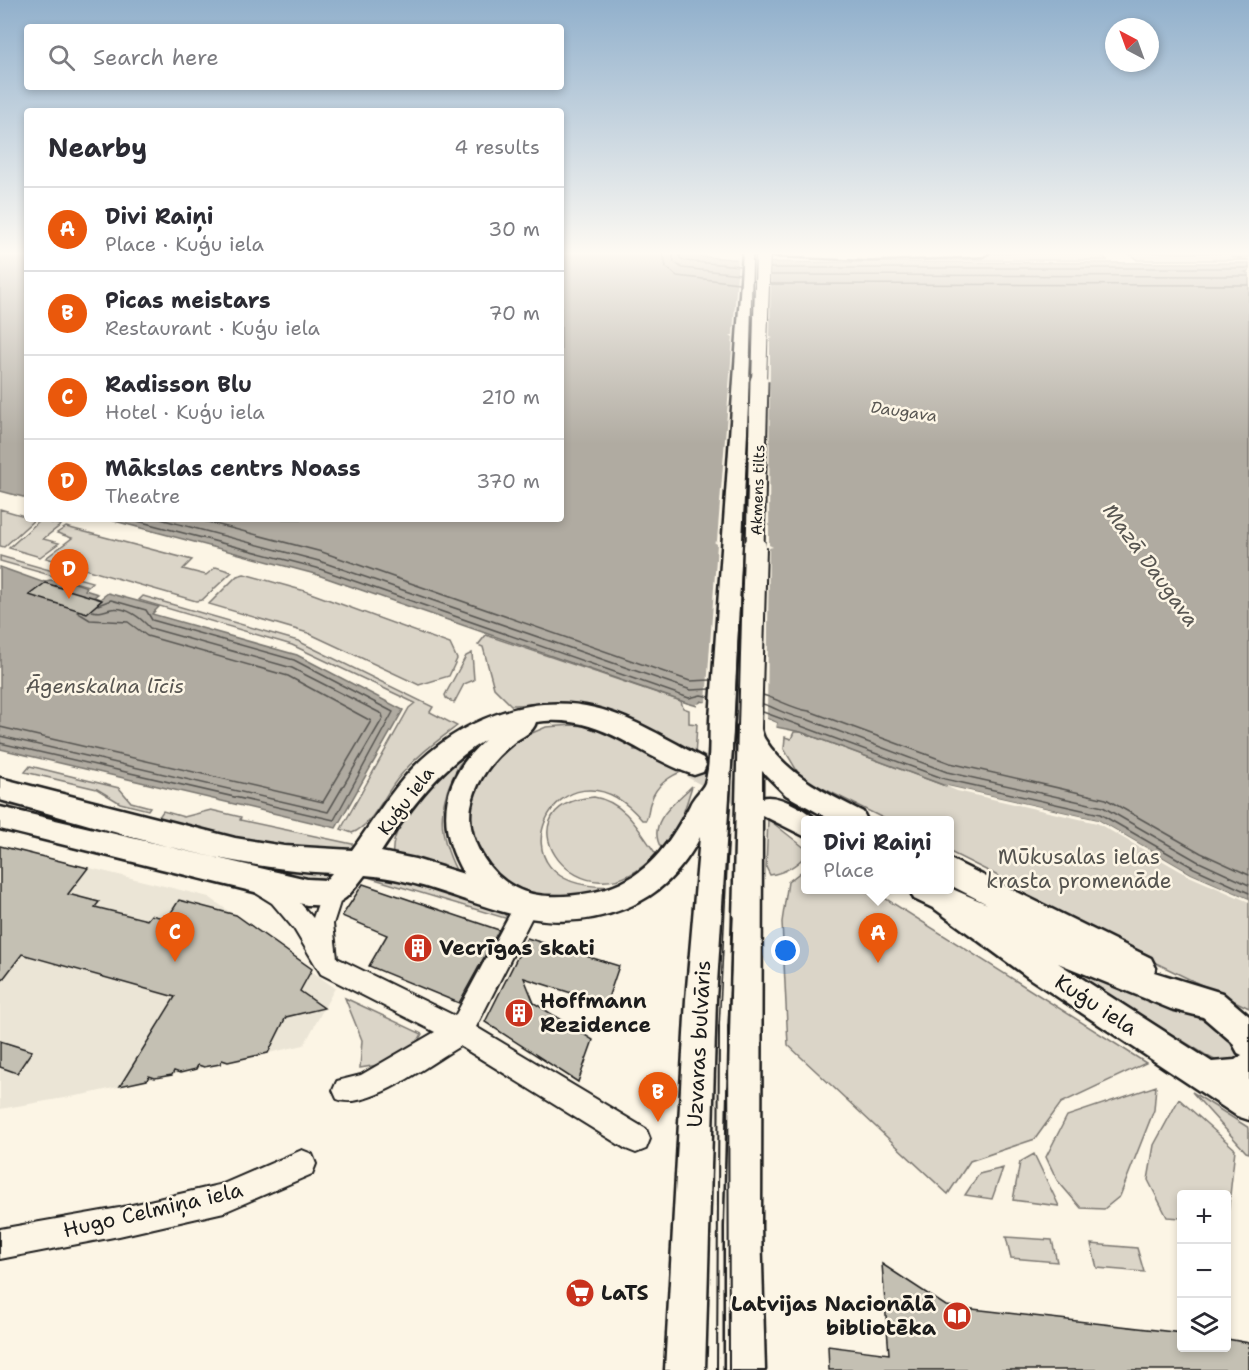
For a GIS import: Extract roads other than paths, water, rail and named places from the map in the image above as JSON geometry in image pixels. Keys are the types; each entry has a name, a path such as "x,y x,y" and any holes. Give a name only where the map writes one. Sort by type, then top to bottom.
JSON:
{"main road":[{"name":"Akmens tilts","path":"722,719 745,316"},
{"name":"Akmens tilts","path":"750,732 761,316"},
{"name":"Kuģu iela","path":"332,893 358,864 405,797 445,753 493,725 562,711 598,718 694,765"},
{"path":"519,903 476,871 460,836 459,802 472,770 494,744 505,735 545,713"},
{"name":"Uzvaras bulvāris","path":"685,1370 701,999 722,719"},
{"path":"750,732 769,764 786,783 847,816"},
{"path":"746,1370 743,1227 750,732"},
{"path":"5,793 248,852 326,863 386,865 491,898 541,909 581,909 628,894 666,866 693,826 700,805 716,789"},
{"path":"769,806 801,823"},
{"path":"0,818 307,892 332,893"},
{"name":"Kuģu iela","path":"954,873 1211,1004 1249,1020"},
{"name":"Kuģu iela","path":"935,895 1172,994 1211,1004"},
{"name":"Kuģu iela","path":"935,895 1039,968 1249,1104"},
{"path":"1211,1004 1242,1031 1249,1042"},
{"path":"1210,1078 1242,1075 1249,1068"}],"street":[{"path":"255,880 280,896 302,921 329,966 460,1032 636,1138"},
{"name":"Kuģu iela","path":"329,966 322,924 332,893"},
{"path":"355,1088 460,1032 519,903"},
{"name":"Hugo Celmiņa iela","path":"0,1244 119,1222 224,1198 302,1164"}],"water":[{"path":"0,316 24,316 24,497 0,491"},
{"path":"564,316 1249,316 1249,899 1191,874 1098,820 943,785 801,732 776,727 777,723 771,720 701,701 697,706 687,703 315,574 118,522 564,522"},
{"name":"Āgenskalna līcis","path":"0,567 42,582 50,580 72,582 87,587 85,590 98,594 94,597 100,599 108,593 159,607 152,614 297,655 403,710 336,828 0,749"}],"tunnel":[{"path":"694,765 764,803"}],"tram line":[{"path":"719,1028 749,423 752,316"},
{"path":"728,1028 733,917"},
{"path":"717,1370 719,1026"},
{"path":"728,1028 729,1370"}],"place":[{"name":"Mākslas centrs Noass","path":"69,599"},
{"name":"Vecrīgas skati","path":"418,948"},
{"name":"Radisson Blu","path":"175,962"},
{"name":"Divi Raiņi","path":"878,963"},
{"name":"Hoffmann Rezidence","path":"519,1013"},
{"name":"Picas meistars","path":"658,1122"},
{"name":"LaTS","path":"580,1293"},
{"name":"Latvijas Nacionālā bibliotēka","path":"957,1316"}],"water label":[{"name":"Daugava","path":"904,411"},
{"name":"Mazā Daugava","path":"1151,565"}],"park label":[{"name":"Mūkusalas ielas krasta promenāde","path":"1079,869"}]}
